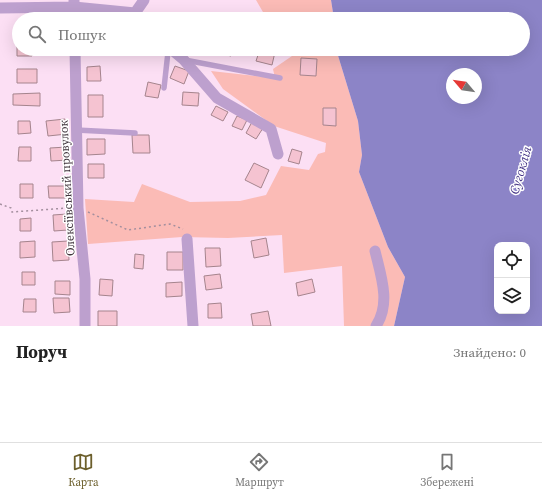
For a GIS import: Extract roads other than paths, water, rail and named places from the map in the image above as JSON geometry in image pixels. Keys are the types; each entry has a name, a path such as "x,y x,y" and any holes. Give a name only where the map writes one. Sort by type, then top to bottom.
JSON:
{"street":[{"path":"139,12 145,0"},
{"path":"0,8 74,3 118,12"},
{"name":"Олексіївський провулок","path":"75,56 78,208 85,279 85,326"},
{"path":"179,56 217,98 271,129 278,154"},
{"path":"187,239 193,326"},
{"path":"375,251 385,297 380,320 376,326"}],"lane":[{"path":"164,88 169,56"},
{"path":"183,59 280,78"},
{"path":"76,130 135,133"}],"water":[{"name":"Сугоклія","path":"331,0 542,0 542,326 394,326 405,277 388,247 359,172 362,155 358,121 338,56 530,56 530,12 333,12"}]}
